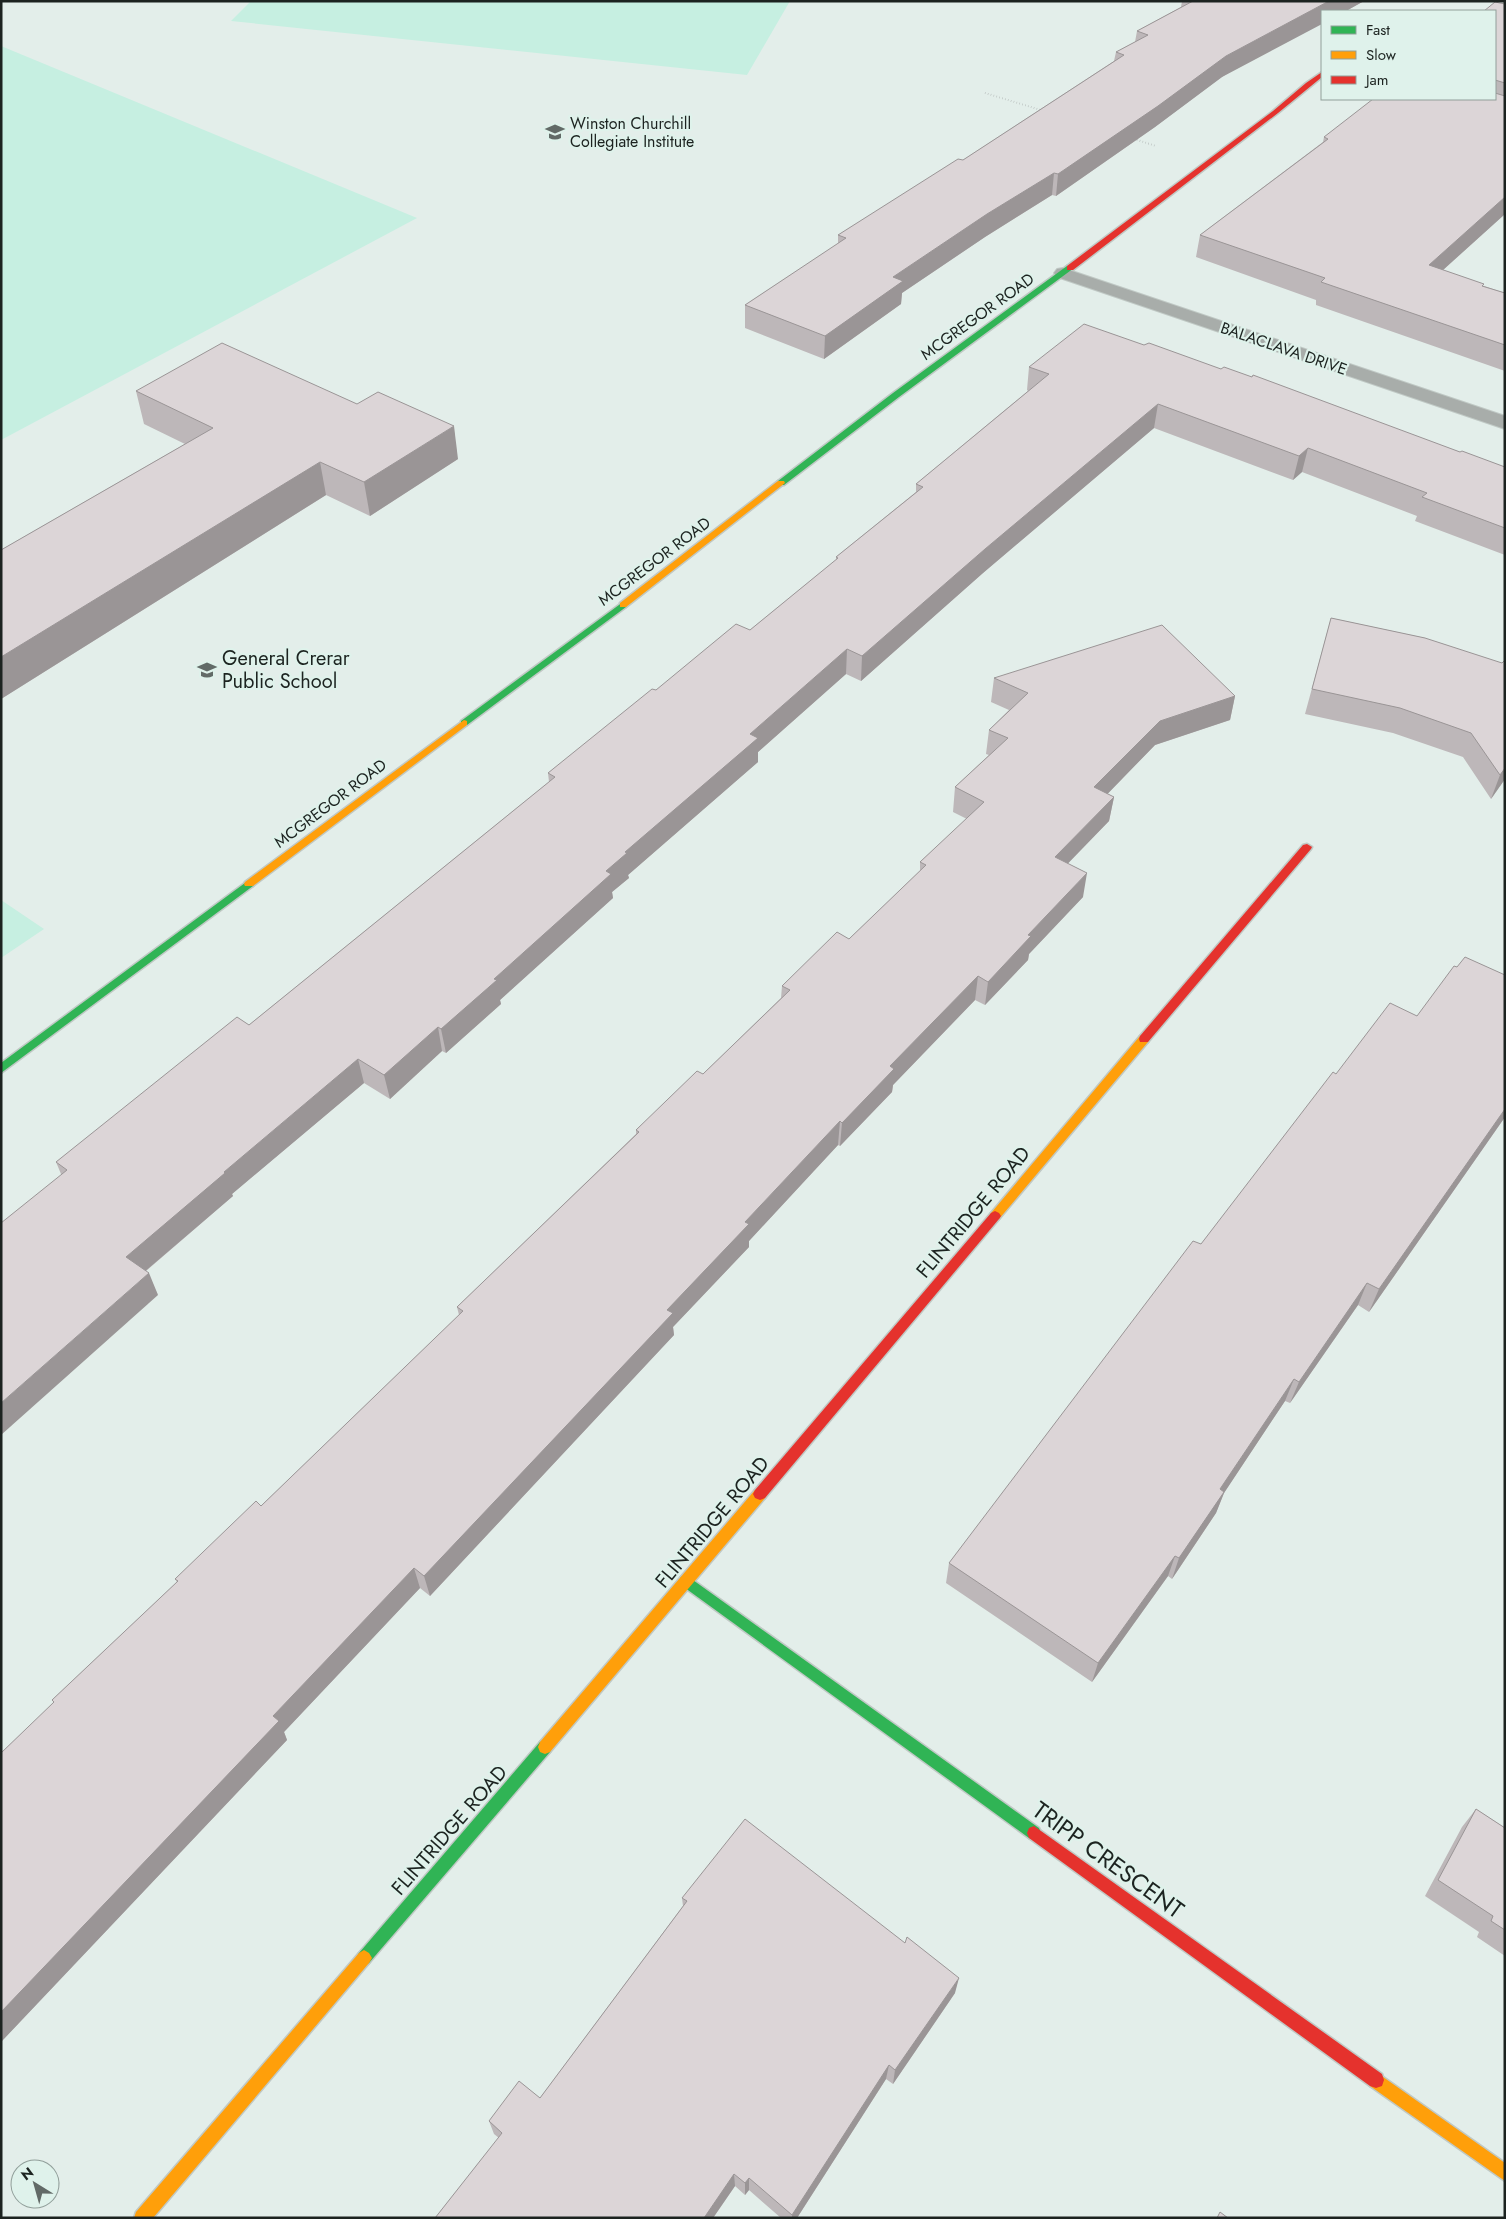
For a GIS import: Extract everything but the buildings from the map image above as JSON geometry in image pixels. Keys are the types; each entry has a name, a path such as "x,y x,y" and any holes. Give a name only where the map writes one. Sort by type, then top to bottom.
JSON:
{"street":[{"name":"MCGREGOR ROAD","path":"1,1069 629,601 896,396 1064,274 1207,162 1281,108 1310,81 1321,75"},
{"name":"BALACLAVA DRIVE","path":"1064,274 1505,424"},
{"name":"FLINTRIDGE ROAD","path":"142,2218 686,1582 1307,847"},
{"name":"TRIPP CRESCENT","path":"686,1582 1505,2173"}],"path":[{"path":"985,93 1050,113"},
{"path":"1133,139 1207,162"}],"green space":[{"path":"251,1 790,1 747,75 231,21"},
{"path":"1,46 417,218 1,440"},
{"path":"1,900 44,929 1,958"}],"traffic: fast":[{"path":"781,483 896,395 1070,268"},
{"path":"464,723 623,605"},
{"path":"1,1069 249,884"},
{"path":"686,1581 1034,1833"},
{"path":"364,1958 545,1747"}],"traffic: slow":[{"path":"623,605 781,483"},
{"path":"249,884 464,723"},
{"path":"995,1216 1144,1039"},
{"path":"545,1747 760,1494"},
{"path":"142,2218 364,1958"},
{"path":"1376,2080 1505,2173"}],"traffic: jam":[{"path":"1070,268 1276,112 1321,75"},
{"path":"1144,1039 1307,847"},
{"path":"760,1494 995,1216"},
{"path":"1034,1833 1376,2080"}],"place":[{"name":"Winston Churchill Collegiate Institute","path":"555,132"},
{"name":"General Crerar Public School","path":"207,670"}]}
